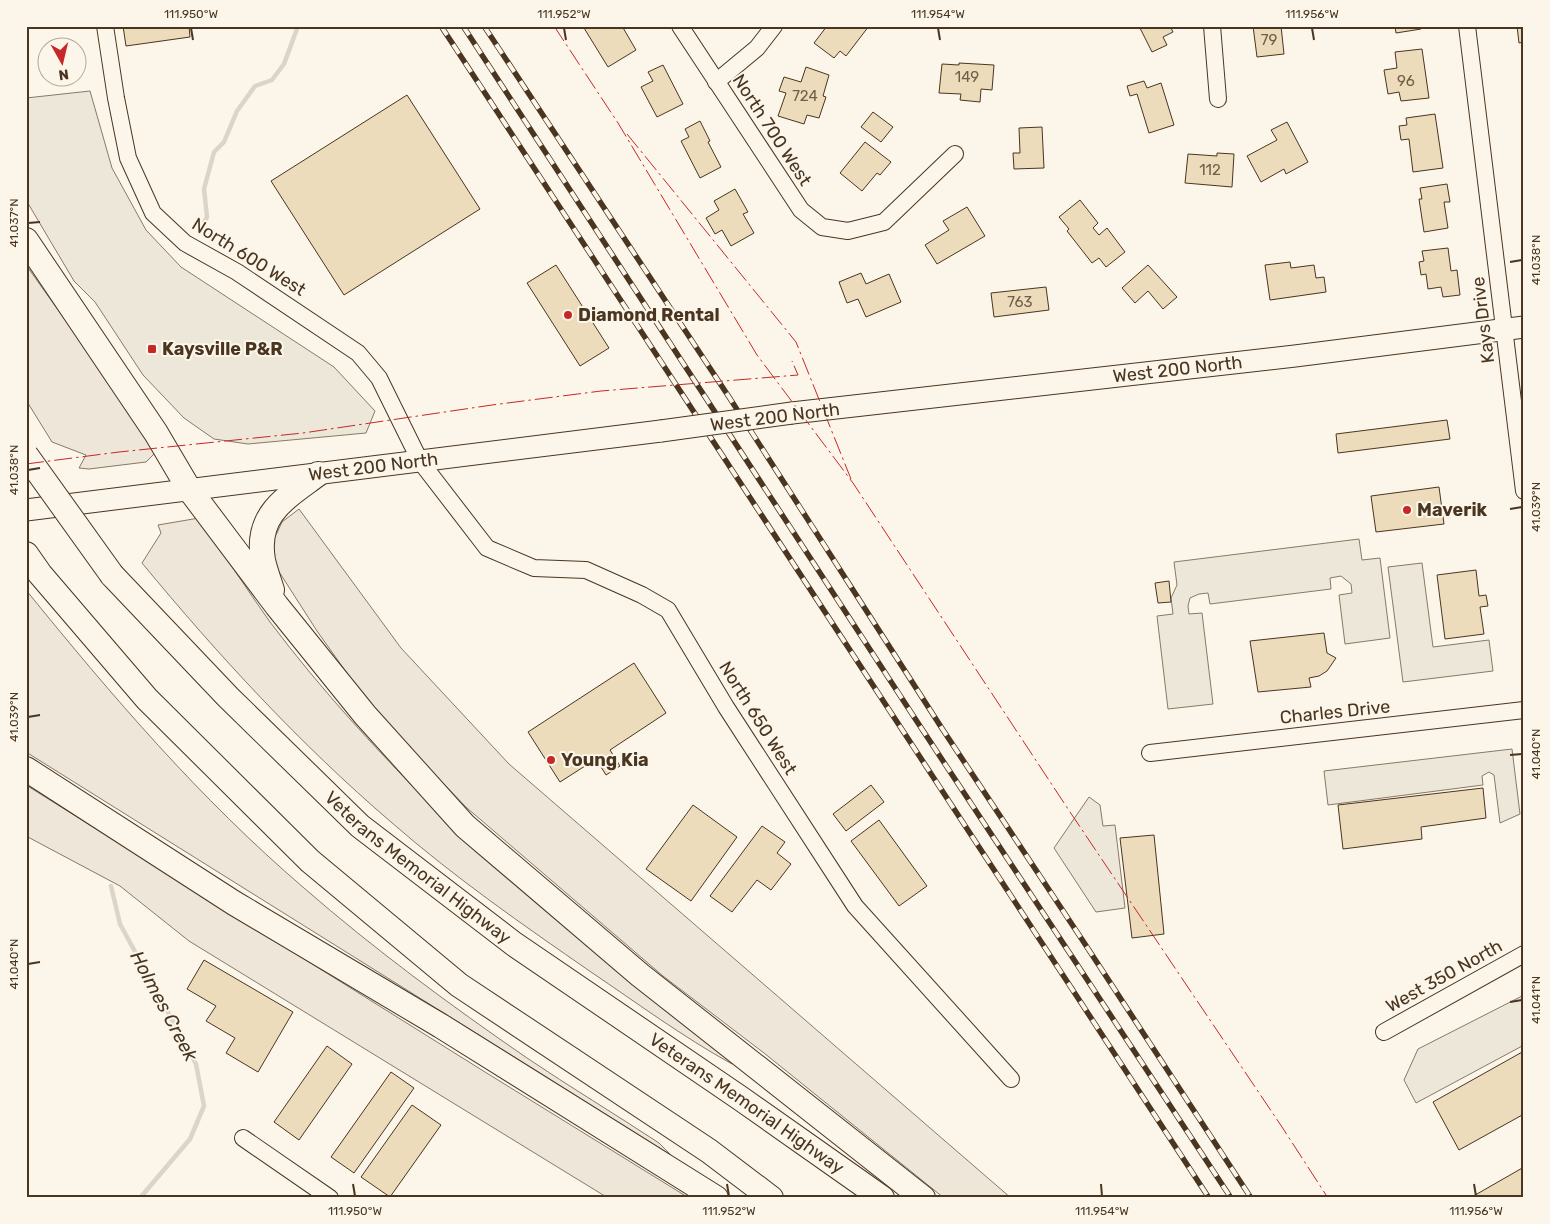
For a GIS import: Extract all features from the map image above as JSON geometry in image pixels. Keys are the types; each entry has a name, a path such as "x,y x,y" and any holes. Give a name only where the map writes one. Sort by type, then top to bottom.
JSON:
{"highway":[{"path":"26,240 156,433 189,489 277,606 365,715 465,826 640,975 923,1198"},
{"name":"Veterans Memorial Highway","path":"26,455 112,575 228,697 360,826 514,944 740,1098 882,1198"},
{"path":"277,606 263,561 264,527 269,516 280,502 318,474"},
{"path":"26,554 40,574 147,699 310,861 459,985 708,1151 771,1198"},
{"path":"26,769 234,902 441,1026 716,1198"}],"main road":[{"name":"West 200 North","path":"26,510 792,414 1287,357 1514,328"}],"street":[{"name":"North 600 West","path":"105,26 116,98 128,158 153,213 185,244 237,272 358,353 378,378 420,462"},
{"name":"North 700 West","path":"680,26 801,210 822,226 848,231 884,222 955,154"},
{"path":"716,82 757,48 774,26"},
{"path":"1212,26 1218,99"},
{"name":"Kays Drive","path":"1467,26 1514,328 1524,490"},
{"name":"North 650 West","path":"420,462 486,548 534,568 586,570 642,595 668,610 726,707 855,906 1011,1079"},
{"name":"Charles Drive","path":"1150,753 1524,710"},
{"name":"West 350 North","path":"1384,1032 1524,954"},
{"path":"243,1138 330,1198"}],"shaded area":[{"path":"90,91 112,168 146,230 181,267 334,367 375,411 366,433 248,444 214,439 184,418 143,375 95,302 74,281 26,200 26,98"},
{"path":"26,265 155,446 154,454 146,462 89,469 79,468 86,455 52,442 26,400"},
{"path":"299,509 401,648 509,764 1011,1198 944,1198 764,1053 663,976 467,808 406,745 364,697 317,631 274,564 272,535 276,535 282,522"},
{"path":"199,518 270,622 310,673 374,746 419,793 442,816 727,1056 732,1064 643,1008 489,900 391,822 324,762 292,730 230,665 142,563 161,533 158,525"},
{"path":"1359,539 1362,560 1380,558 1390,638 1345,644 1339,595 1352,593 1351,584 1341,576 1330,578 1331,589 1210,604 1208,593 1199,594 1190,598 1189,614 1202,613 1213,704 1168,709 1157,616 1173,614 1171,598 1177,585 1174,562"},
{"path":"1422,563 1433,647 1489,640 1493,671 1403,682 1388,567"},
{"path":"26,590 91,669 193,783 304,888 385,955 441,997 527,1058 659,1143 671,1155 26,752"},
{"path":"1512,749 1520,814 1500,823 1494,775 1489,772 1482,776 1483,785 1328,805 1324,771"},
{"path":"26,785 689,1198 608,1198 189,941 120,886 26,836"},
{"path":"1089,797 1100,805 1103,826 1115,825 1125,908 1096,912 1054,848"},
{"path":"1524,995 1524,1045 1416,1103 1404,1080 1418,1049"}],"building":[{"path":"123,26 189,26 190,37 126,46"},
{"path":"587,26 622,26 636,50 608,67 584,28"},
{"path":"827,26 869,26 846,56 840,51 834,58 814,43"},
{"path":"1139,26 1170,26 1173,32 1163,37 1167,45 1152,52"},
{"path":"1253,26 1281,26 1284,54 1257,57"},
{"path":"1395,26 1421,26 1421,29 1396,33"},
{"path":"1517,26 1524,26 1524,42 1519,43"},
{"path":"1422,49 1429,98 1401,101 1399,92 1388,94 1384,70 1397,68 1395,52"},
{"path":"959,63 994,65 992,90 981,89 980,102 960,100 961,94 939,93 942,64 959,65"},
{"path":"663,65 683,104 657,117 641,87 653,81 648,72"},
{"path":"806,67 829,75 823,96 826,97 819,118 807,115 804,124 778,116 786,93 779,91 784,77 801,82"},
{"path":"1144,81 1147,88 1161,83 1174,125 1149,133 1137,94 1130,96 1127,86"},
{"path":"407,95 480,209 344,295 271,181"},
{"path":"873,112 893,127 881,142 861,127"},
{"path":"1435,114 1443,168 1413,172 1409,139 1401,140 1399,126 1407,125 1406,118"},
{"path":"700,121 721,167 700,178 681,141 689,137 685,129"},
{"path":"1287,122 1308,162 1286,174 1284,169 1261,182 1247,156 1277,140 1271,130"},
{"path":"1042,127 1044,168 1014,169 1013,153 1020,153 1019,128"},
{"path":"865,142 891,162 880,175 877,173 862,191 840,173"},
{"path":"1217,153 1234,154 1232,187 1185,183 1188,154 1217,156"},
{"path":"1447,184 1450,202 1444,202 1448,228 1424,232 1419,199 1422,199 1420,188"},
{"path":"735,189 748,212 743,214 754,233 731,246 722,230 715,234 706,218 719,210 714,201"},
{"path":"1080,200 1098,223 1093,228 1099,235 1107,228 1125,252 1106,267 1099,258 1092,263 1067,231 1069,229 1059,217"},
{"path":"967,207 985,236 937,264 925,245 949,230 943,221"},
{"path":"1448,248 1451,271 1457,270 1460,295 1443,297 1441,287 1428,289 1426,274 1421,275 1419,262 1424,261 1422,251"},
{"path":"1290,262 1291,268 1314,265 1316,278 1324,277 1326,292 1270,300 1265,265"},
{"name":"Diamond Rental","path":"556,265 609,348 580,366 527,283"},
{"path":"1148,265 1177,297 1163,309 1148,291 1135,303 1122,288"},
{"path":"861,273 866,284 889,274 901,302 866,317 858,299 847,303 839,282"},
{"path":"1046,287 1049,310 994,317 991,293"},
{"path":"1447,420 1450,439 1338,453 1336,434"},
{"name":"Maverik","path":"1439,487 1444,524 1376,532 1371,496"},
{"path":"1476,570 1479,596 1486,595 1488,606 1480,607 1484,634 1445,639 1437,575"},
{"path":"1169,581 1171,602 1158,603 1155,583"},
{"path":"1324,633 1327,653 1336,658 1327,671 1319,676 1309,678 1311,687 1258,692 1250,641"},
{"path":"634,663 666,713 610,750 620,766 606,775 596,759 560,782 528,732"},
{"path":"871,785 884,802 846,831 833,814"},
{"path":"1483,788 1486,818 1421,827 1422,839 1343,849 1338,805"},
{"path":"693,805 737,837 691,901 646,869"},
{"path":"879,820 927,886 899,906 851,841"},
{"path":"762,826 785,842 777,853 791,864 771,890 757,880 732,912 710,896"},
{"path":"1154,835 1164,934 1132,938 1120,838"},
{"path":"204,960 293,1012 258,1072 226,1053 235,1038 206,1021 216,1006 187,989"},
{"path":"327,1046 352,1064 299,1140 274,1122"},
{"path":"1524,1051 1524,1114 1459,1150 1433,1102"},
{"path":"391,1072 414,1088 354,1173 331,1157"},
{"path":"412,1105 441,1125 390,1197 361,1177"},
{"path":"1524,1167 1524,1198 1470,1198"}],"waterway":[{"name":"Holmes Creek","path":"200,230 207,217 204,189 214,152 224,142 237,111 255,86 272,80 284,64 298,26"},
{"name":"Holmes Creek","path":"111,886 120,924 196,1064 204,1106 190,1139 140,1198"}],"railway":[{"path":"441,26 1209,1198"},
{"path":"463,26 1231,1198"},
{"path":"484,26 729,397 943,730 1251,1198"}],"power":[{"path":"554,26 618,123 757,355 853,483 1328,1198"},
{"path":"627,134 796,342 851,479"},
{"path":"26,464 119,452 303,433 601,391 798,375 792,361"}],"place":[{"name":"Diamond Rental","path":"568,315"},
{"name":"Kaysville P&R","path":"152,349"},
{"name":"Maverik","path":"1407,510"},
{"name":"Young Kia","path":"551,760"}]}
